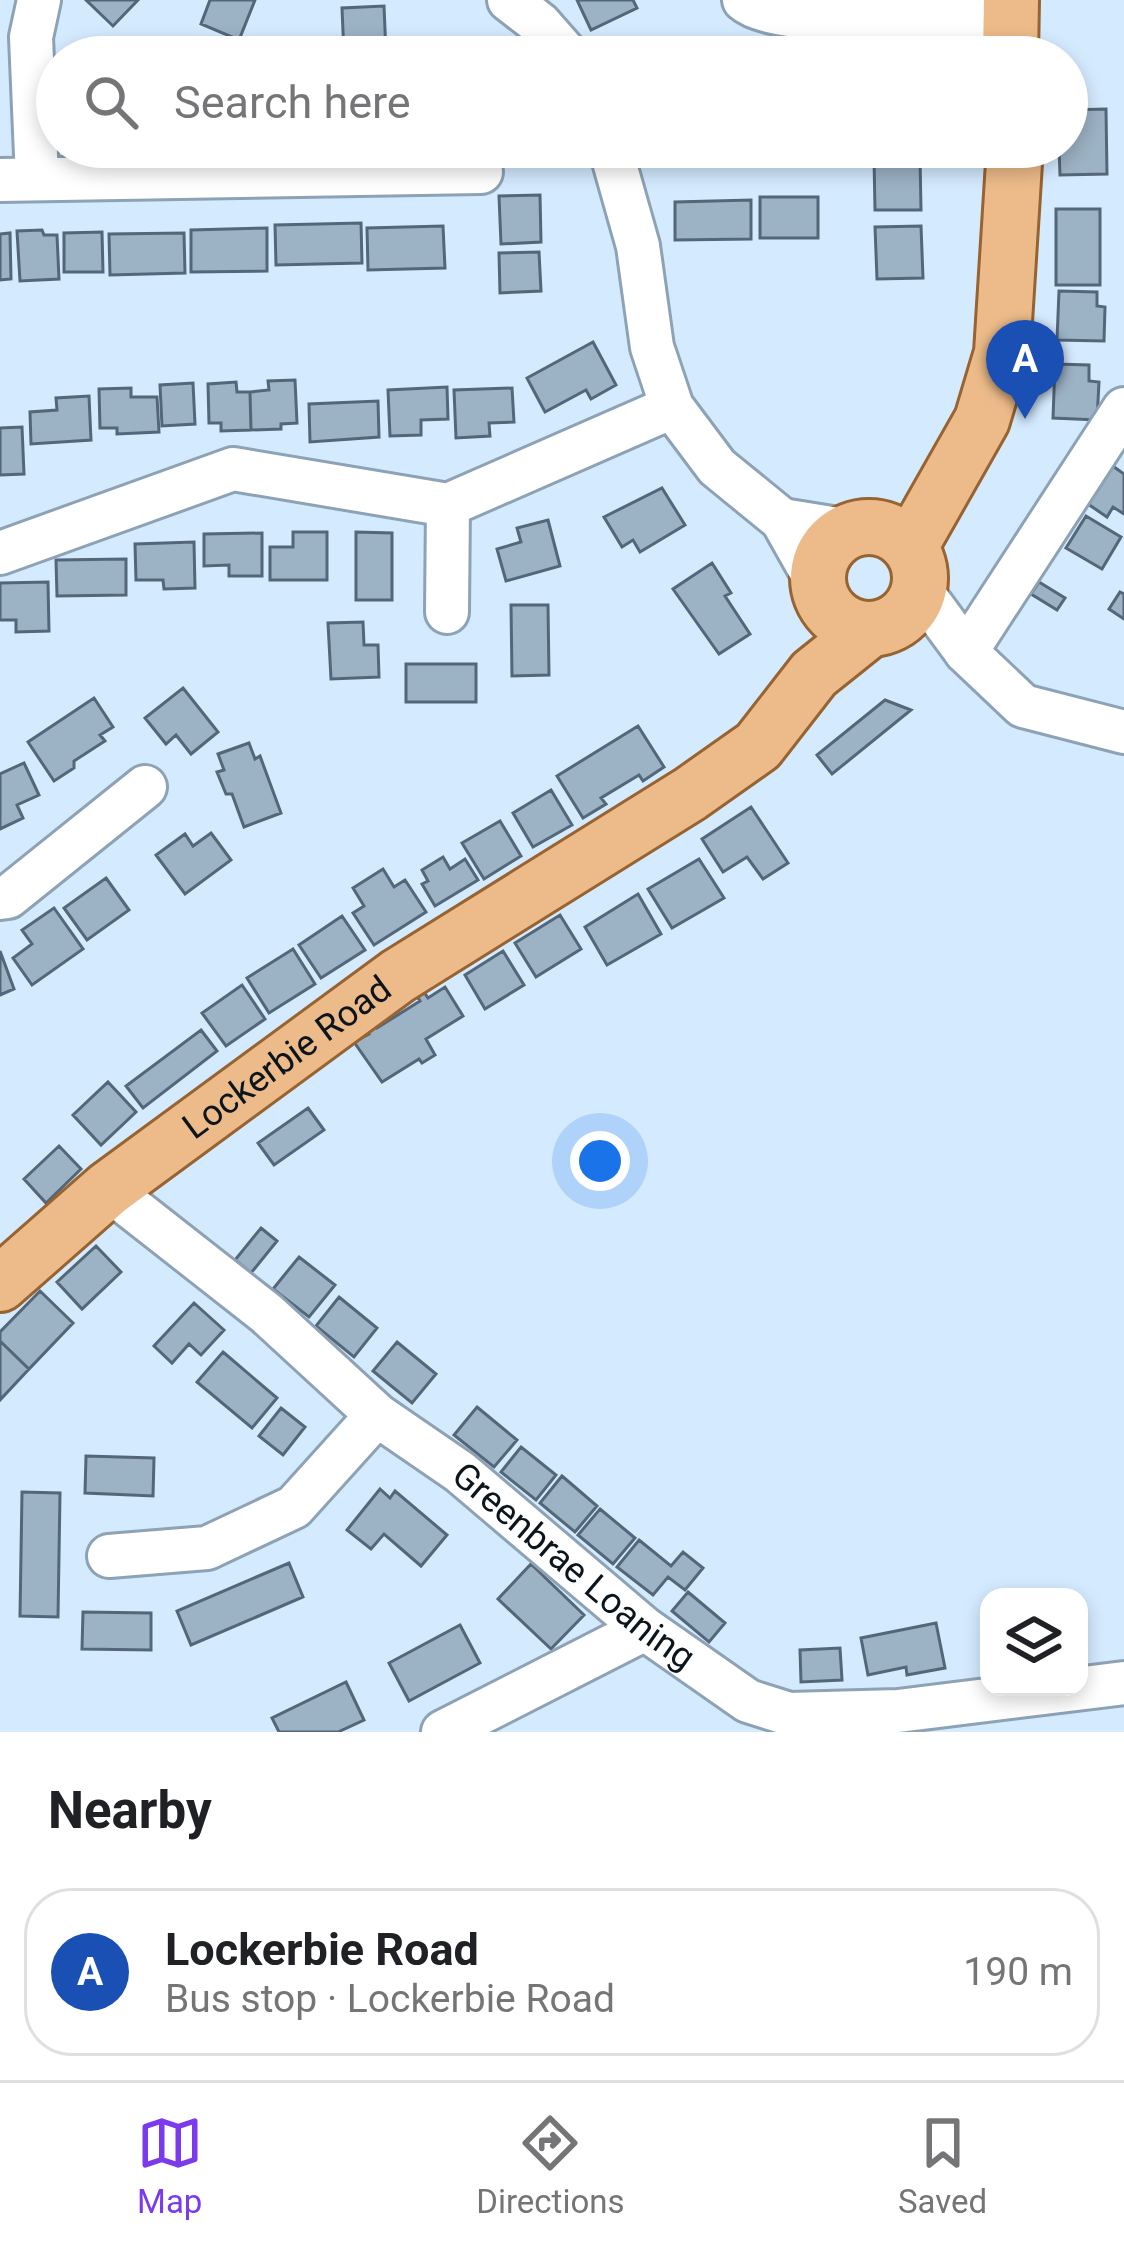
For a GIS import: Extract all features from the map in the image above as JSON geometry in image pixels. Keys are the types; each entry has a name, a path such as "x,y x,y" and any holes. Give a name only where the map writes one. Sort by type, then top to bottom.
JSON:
{"main road":[{"name":"Lockerbie Road","path":"0,1284 108,1189 398,976 690,794 758,746 889,574 982,420 1002,353 1014,168"},
{"path":"814,674 820,592 825,552 889,574 842,622 820,592"}],"street":[{"path":"40,0 31,37 19,180 256,168"},
{"path":"509,0 551,36"},
{"path":"744,0 753,8 784,17 981,18"},
{"path":"459,168 481,172"},
{"path":"616,168 638,246 652,347 672,407 717,467 782,520 889,574 1023,706 1124,732"},
{"path":"0,553 233,469 448,505 672,407"},
{"path":"966,652 1124,409"},
{"path":"448,505 448,612"},
{"path":"782,520 820,592"},
{"path":"0,898 8,897 145,787"},
{"name":"Greenbrae Loaning","path":"108,1189 266,1313 377,1415 460,1472 645,1629 748,1701 790,1714 898,1712 1124,1683"},
{"path":"109,1556 207,1548 294,1508 377,1415"},
{"path":"443,1732 645,1629"}],"building":[{"path":"86,0 138,0 113,26"},
{"path":"210,0 255,0 241,36 201,24"},
{"path":"577,0 633,0 637,8 591,30"},
{"path":"384,6 385,36 343,36 342,8"},
{"path":"1088,109 1106,109 1107,174 1060,175 1060,168 1088,168"},
{"path":"874,168 920,168 921,210 875,210"},
{"path":"540,195 541,242 501,244 499,196"},
{"path":"760,197 818,197 818,238 760,238"},
{"path":"751,200 751,239 675,240 675,202"},
{"path":"1056,209 1100,209 1100,285 1056,285"},
{"path":"361,223 362,263 276,265 275,225"},
{"path":"443,226 445,268 368,270 367,228"},
{"path":"921,226 923,278 877,279 875,227"},
{"path":"267,228 267,271 191,272 191,230"},
{"path":"42,230 44,235 57,235 59,279 20,281 17,231"},
{"path":"102,232 103,272 64,272 64,233"},
{"path":"10,233 11,279 0,280 0,234"},
{"path":"184,233 185,273 110,275 109,234"},
{"path":"539,252 541,291 500,293 499,253"},
{"path":"1059,291 1097,292 1097,306 1105,307 1104,341 1057,340"},
{"path":"593,342 616,385 591,399 586,390 545,412 527,378"},
{"path":"1055,364 1089,365 1089,381 1099,382 1097,420 1053,418"},
{"path":"295,380 297,423 251,430 250,392 269,390 268,381"},
{"path":"236,382 237,392 250,392 251,430 221,431 221,423 209,423 208,384"},
{"path":"193,383 195,424 162,426 160,385"},
{"path":"447,387 448,419 421,420 421,435 390,436 388,390"},
{"path":"131,388 131,397 157,397 159,432 117,434 117,428 100,428 99,389"},
{"path":"512,388 514,422 489,423 490,436 456,438 454,390"},
{"path":"89,396 91,440 31,444 30,412 57,410 56,398"},
{"path":"378,401 379,437 310,442 309,404"},
{"path":"22,427 24,474 0,475 0,428"},
{"path":"1110,464 1124,474 1124,514 1113,507 1107,517 1085,502"},
{"path":"662,488 685,525 640,552 633,540 622,547 604,517"},
{"path":"1086,516 1121,537 1102,569 1066,548"},
{"path":"548,520 560,566 506,581 497,549 521,542 517,528"},
{"path":"293,532 327,532 327,580 270,580 270,547 293,547"},
{"path":"356,532 392,533 392,600 356,600"},
{"path":"262,533 262,576 229,576 229,565 204,566 204,534"},
{"path":"194,542 195,588 164,589 163,580 136,580 135,544"},
{"path":"126,559 126,595 57,596 56,560"},
{"path":"712,563 731,593 725,596 750,634 719,654 673,589"},
{"path":"48,582 49,631 16,632 16,620 0,620 0,583"},
{"path":"1039,582 1065,598 1057,610 1031,594"},
{"path":"1120,592 1124,594 1124,619 1109,609"},
{"path":"511,605 548,605 549,675 512,676"},
{"path":"363,622 364,645 378,645 379,677 331,679 328,623"},
{"path":"406,664 476,664 476,702 406,702"},
{"path":"183,688 218,732 191,754 176,735 166,744 145,718"},
{"path":"94,698 113,727 100,735 105,741 54,781 28,742"},
{"path":"885,700 911,710 832,774 817,755"},
{"path":"638,726 664,767 643,781 639,775 601,798 606,804 583,818 557,776"},
{"path":"249,743 255,759 260,756 281,813 244,827 232,794 226,794 217,772 224,770 218,754"},
{"path":"24,763 39,795 17,805 23,818 0,829 0,774"},
{"path":"551,790 572,825 533,847 513,813"},
{"path":"751,807 788,863 763,879 747,857 723,872 702,839"},
{"path":"500,821 521,856 484,879 462,843"},
{"path":"211,833 231,860 185,894 156,855 185,834 193,846"},
{"path":"443,857 450,869 465,859 478,880 435,906 422,884 428,881 422,870"},
{"path":"699,859 724,898 672,928 648,889"},
{"path":"383,869 394,887 405,880 426,912 374,945 353,913 364,906 353,888"},
{"path":"106,878 129,910 87,940 64,908"},
{"path":"638,894 661,934 607,965 585,927"},
{"path":"54,908 83,949 32,985 13,958 32,944 22,930"},
{"path":"560,915 581,949 536,977 515,943"},
{"path":"342,916 365,950 321,978 299,945"},
{"path":"293,949 315,984 269,1013 247,978"},
{"path":"0,951 14,989 0,995"},
{"path":"503,951 524,985 485,1009 465,975"},
{"path":"242,985 265,1019 226,1046 202,1013"},
{"path":"445,987 463,1016 426,1039 435,1055 422,1063 419,1059 382,1082 354,1042 369,1034 367,1029 377,1028 420,1001 417,996 424,992 428,998"},
{"path":"201,1030 217,1051 143,1108 126,1086"},
{"path":"108,1082 136,1112 101,1145 73,1115"},
{"path":"308,1108 324,1130 274,1165 258,1143"},
{"path":"59,1146 81,1169 46,1203 24,1179"},
{"path":"261,1228 277,1241 251,1273 235,1260"},
{"path":"96,1246 121,1272 82,1309 57,1282"},
{"path":"299,1257 335,1285 309,1317 273,1289"},
{"path":"40,1291 73,1323 29,1369 0,1341 0,1332"},
{"path":"339,1297 377,1328 354,1357 316,1326"},
{"path":"194,1303 224,1330 201,1355 189,1344 172,1363 154,1346"},
{"path":"0,1341 29,1369 0,1400"},
{"path":"397,1342 436,1374 412,1403 373,1371"},
{"path":"223,1352 277,1398 252,1428 197,1382"},
{"path":"477,1407 517,1440 494,1467 454,1435"},
{"path":"281,1408 305,1427 283,1455 259,1436"},
{"path":"521,1447 556,1475 536,1500 501,1472"},
{"path":"86,1456 154,1458 153,1496 85,1493"},
{"path":"562,1476 597,1506 575,1532 540,1503"},
{"path":"380,1489 390,1498 395,1491 447,1535 421,1566 384,1534 371,1549 347,1530"},
{"path":"22,1492 60,1493 58,1617 20,1616"},
{"path":"600,1509 635,1538 613,1564 578,1535"},
{"path":"639,1540 671,1566 683,1552 703,1568 685,1590 668,1577 653,1595 617,1567"},
{"path":"289,1563 303,1597 191,1645 177,1611"},
{"path":"531,1564 584,1615 551,1649 498,1599"},
{"path":"688,1592 725,1623 709,1642 672,1611"},
{"path":"83,1612 151,1613 151,1650 82,1649"},
{"path":"936,1623 945,1668 907,1675 906,1667 868,1675 861,1638"},
{"path":"460,1625 480,1663 409,1701 389,1663"},
{"path":"840,1648 842,1680 801,1682 800,1650"},
{"path":"346,1682 364,1720 338,1732 279,1732 272,1718"}],"place":[{"name":"Lockerbie Road","path":"1025,419"}]}
